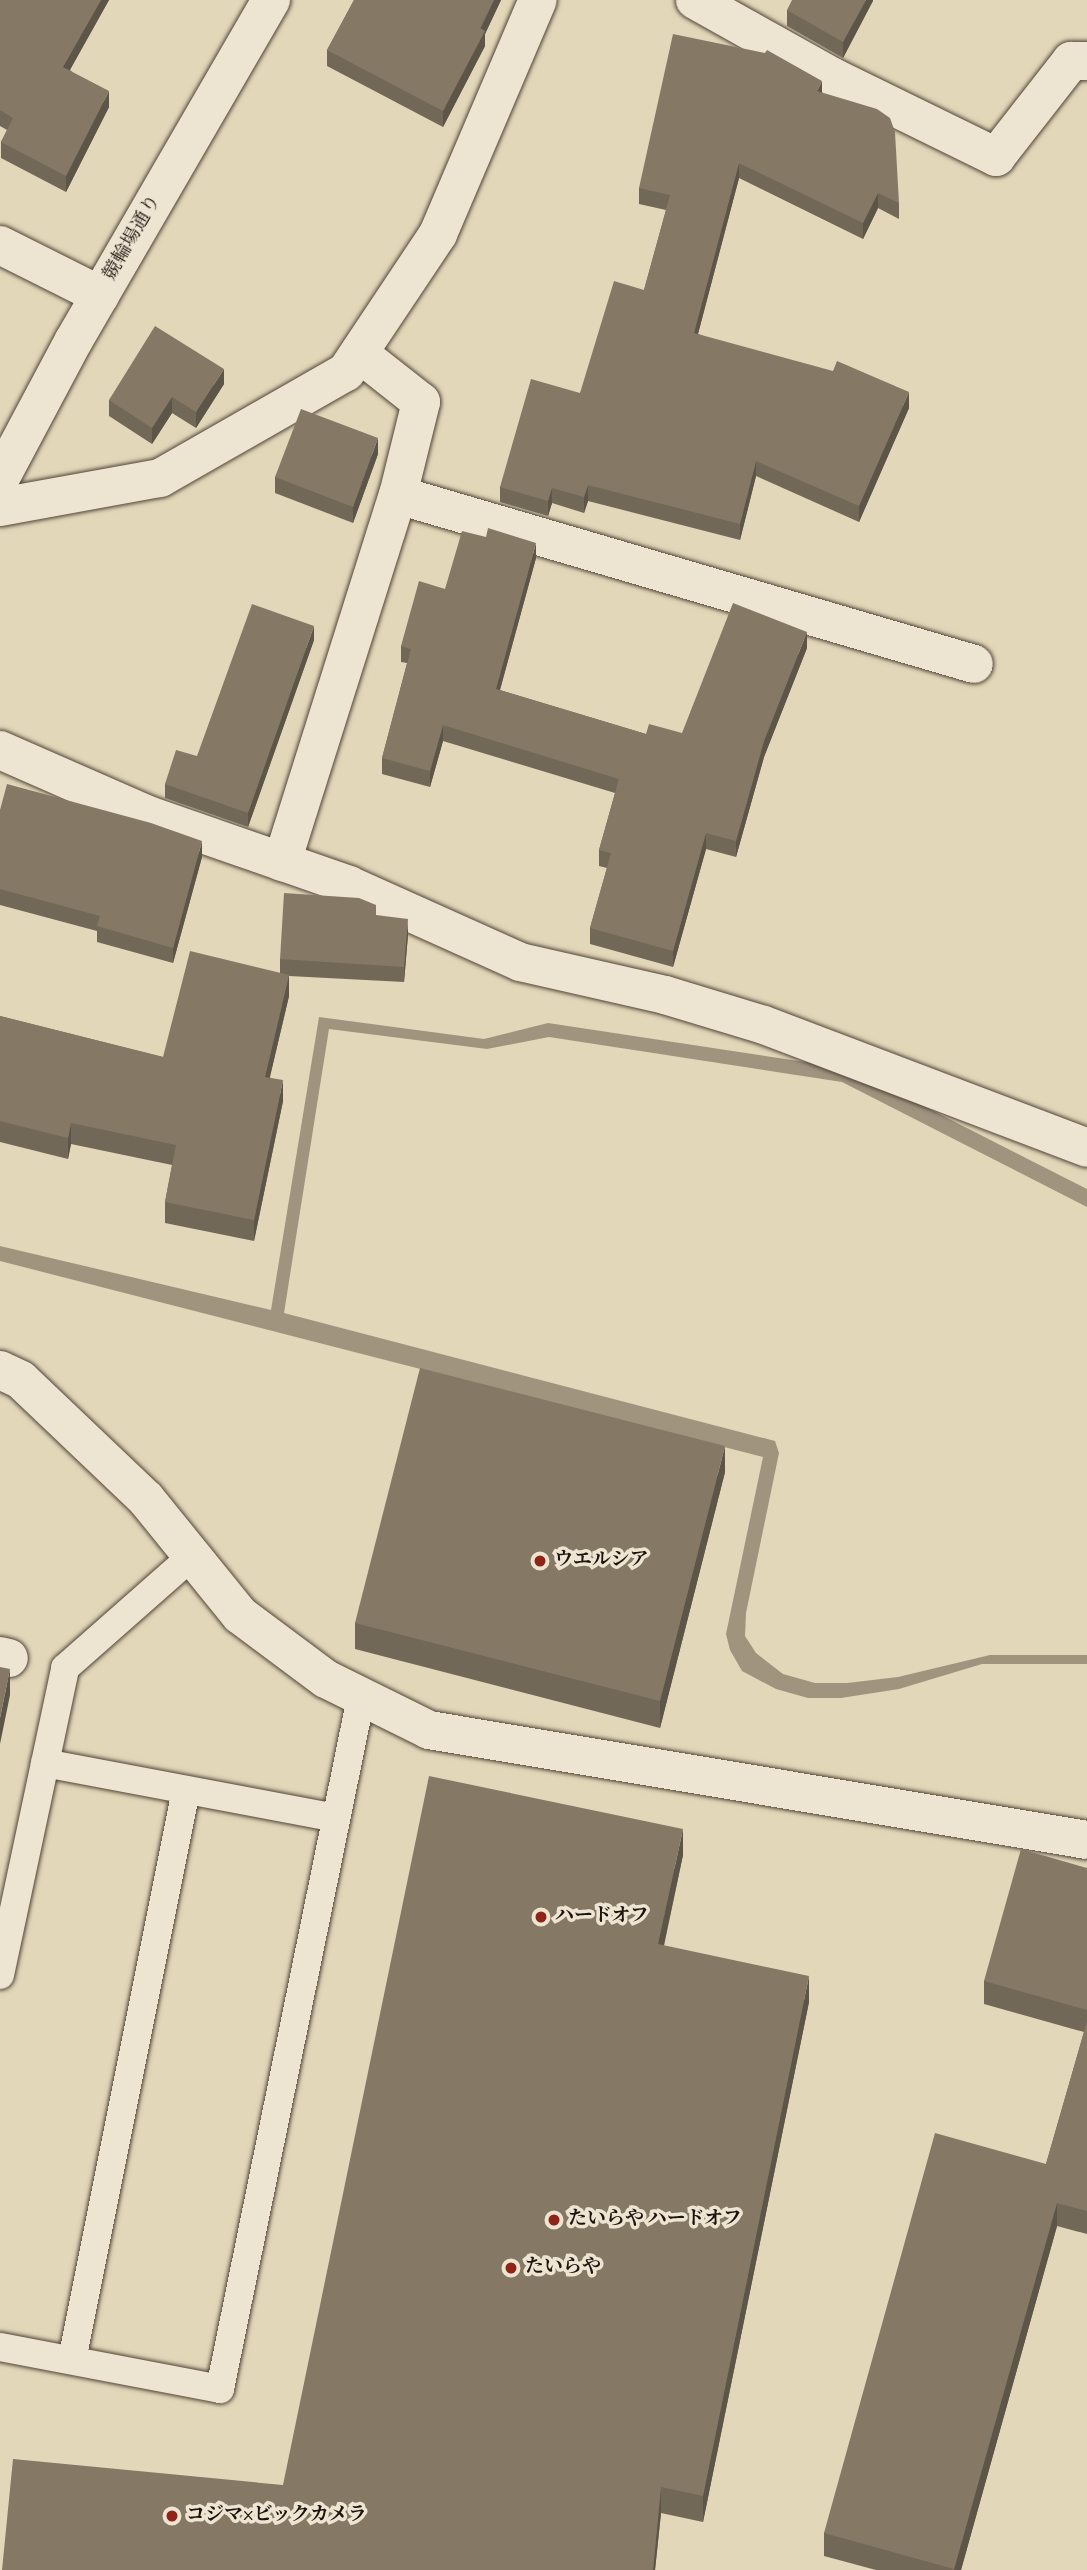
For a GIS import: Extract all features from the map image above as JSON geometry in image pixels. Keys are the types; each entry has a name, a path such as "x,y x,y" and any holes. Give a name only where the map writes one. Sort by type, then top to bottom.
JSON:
{"street":[{"name":"競輪場通り","path":"0,479 100,295 271,0"},
{"path":"0,507 160,478 346,372 438,234 538,0"},
{"path":"695,0 833,77 996,158 1071,61 1087,61"},
{"path":"0,244 100,295"},
{"path":"282,862 398,495 421,402 359,354"},
{"path":"398,495 974,664"},
{"path":"0,750 148,815 349,885 520,962 664,995 764,1024 1087,1148"},
{"path":"0,1370 22,1380 146,1499 240,1615 326,1679 429,1730 1087,1840"}],"lane":[{"path":"0,1975 65,1668 191,1556"},
{"path":"0,2347 220,2389 361,1697"},
{"path":"45,1763 336,1818"},
{"path":"72,2360 186,1790"}],"shaded area":[{"path":"319,1017 484,1039 548,1023 851,1069 1087,1189 1087,1207 842,1082 549,1037 487,1049 329,1029 284,1313 775,1441 779,1453 746,1613 745,1636 756,1653 783,1674 815,1683 847,1683 898,1677 990,1655 1087,1655 1087,1664 982,1664 899,1689 841,1698 808,1698 776,1689 742,1671 730,1650 726,1634 763,1457 0,1261 0,1246 271,1310"}],"building":[{"path":"0,0 101,0 63,67 109,91 66,176 1,142 13,118 0,110"},
{"path":"354,0 494,0 480,28 485,31 443,111 327,50"},
{"path":"792,0 866,0 843,42 787,10"},
{"path":"673,34 765,53 767,50 822,81 817,91 877,109 890,118 895,132 899,203 878,193 863,223 739,163 694,333 833,371 837,361 909,392 859,506 756,461 740,524 588,485 584,497 552,488 548,501 500,487 531,379 580,393 614,281 644,290 670,195 639,188"},
{"path":"155,326 224,369 196,412 172,397 152,428 109,400"},
{"path":"301,409 378,438 353,507 275,477"},
{"path":"488,528 536,543 496,689 646,734 649,724 682,733 733,603 807,632 764,741 736,841 706,833 673,951 590,928 611,853 599,850 619,779 443,725 430,771 382,758 411,649 401,646 419,581 445,589 462,531 486,537"},
{"path":"252,604 314,626 248,813 165,784 176,750 197,756"},
{"path":"7,784 151,823 202,841 173,948 97,926 100,916 0,889 0,810"},
{"path":"284,893 359,898 376,905 376,915 408,919 404,967 280,959"},
{"path":"190,951 289,975 265,1077 283,1080 254,1220 165,1202 176,1145 71,1123 68,1138 0,1121 0,1016 163,1057"},
{"name":"ウエルシア","path":"420,1368 725,1446 660,1701 355,1623"},
{"path":"0,1667 10,1669 0,1718"},
{"name":"たいらや ハードオフ","path":"429,1776 683,1829 658,1944 809,1976 703,2496 661,2487 653,2570 2,2570 13,2459 283,2485"},
{"path":"1021,1849 1087,1868 1087,2010 984,1981"},
{"path":"1087,2021 1087,2211 1057,2203 954,2569 824,2533 935,2133 1046,2164"}],"place":[{"name":"ウエルシア","path":"540,1561"},
{"name":"ハードオフ","path":"541,1917"},
{"name":"たいらや ハードオフ","path":"554,2220"},
{"name":"たいらや","path":"511,2268"},
{"name":"コジマ×ビックカメラ","path":"172,2516"}]}
